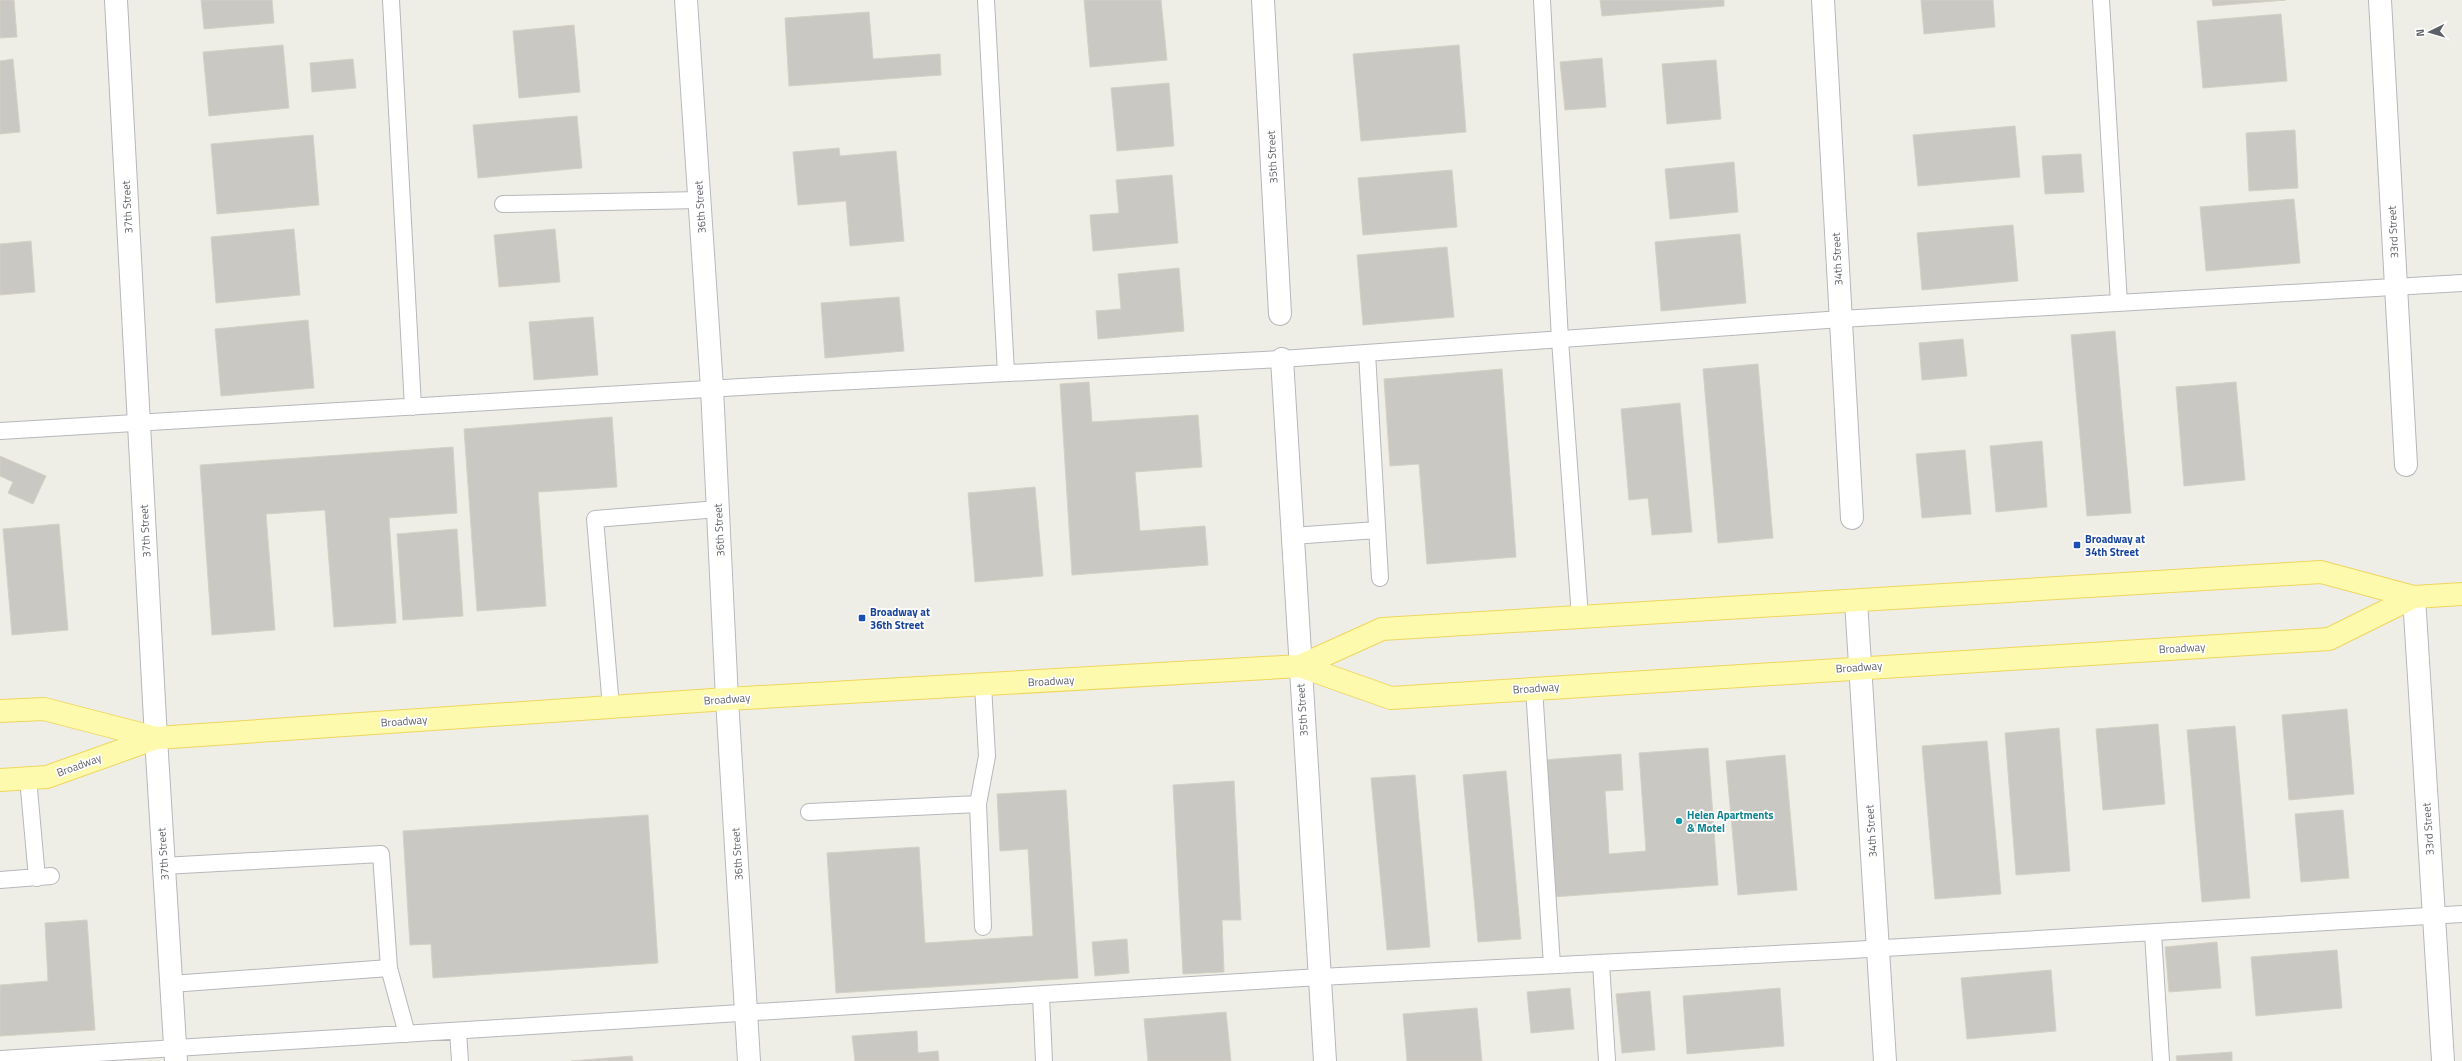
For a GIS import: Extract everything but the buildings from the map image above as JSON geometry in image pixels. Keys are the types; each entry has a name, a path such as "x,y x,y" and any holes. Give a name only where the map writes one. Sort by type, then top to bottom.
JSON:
{"main road":[{"name":"Broadway","path":"0,780 47,777 156,738 727,699 1300,666 1382,629 2321,572 2414,597 2462,594"},
{"name":"Broadway","path":"1300,666 1391,698 1861,667 2329,639 2414,597"},
{"name":"Broadway","path":"0,711 44,709 156,738"}],"street":[{"name":"37th Street","path":"116,0 163,866 176,1055"},
{"name":"36th Street","path":"686,0 712,388 727,699 749,1061"},
{"name":"35th Street","path":"1263,0 1280,314"},
{"name":"34th Street","path":"1823,0 1852,518"},
{"name":"33rd Street","path":"2380,0 2406,465"},
{"name":"35th Street","path":"1282,359 1325,1061"},
{"name":"33rd Street","path":"2414,597 2443,1061"},
{"name":"34th Street","path":"1856,601 1885,1061"}],"lane":[{"path":"391,0 413,407"},
{"path":"986,0 1006,373"},
{"path":"1542,0 1560,340 1580,617"},
{"path":"2101,0 2119,303"},
{"path":"503,204 700,200"},
{"path":"0,431 139,424 712,388 1282,359 1841,319 2462,283"},
{"path":"1366,353 1380,578"},
{"path":"611,707 595,519 718,509"},
{"path":"1292,536 1377,530"},
{"path":"983,685 987,756 978,804 984,927"},
{"path":"1534,688 1552,966"},
{"path":"0,880 44,877 28,778"},
{"path":"809,812 978,804"},
{"path":"163,866 381,854 389,968 408,1034"},
{"path":"0,1059 176,1055 408,1034 1040,994 1320,977 1552,966 2153,933 2462,914"},
{"path":"2153,933 2161,1061"},
{"path":"1601,963 1607,1061"},
{"path":"171,984 389,968"},
{"path":"1040,994 1044,1061"},
{"path":"458,1031 460,1061"}],"place":[{"name":"Broadway at 34th Street","path":"2077,545"},
{"name":"Broadway at 36th Street","path":"862,618"},
{"name":"Helen Apartments & Motel","path":"1679,821"}]}
